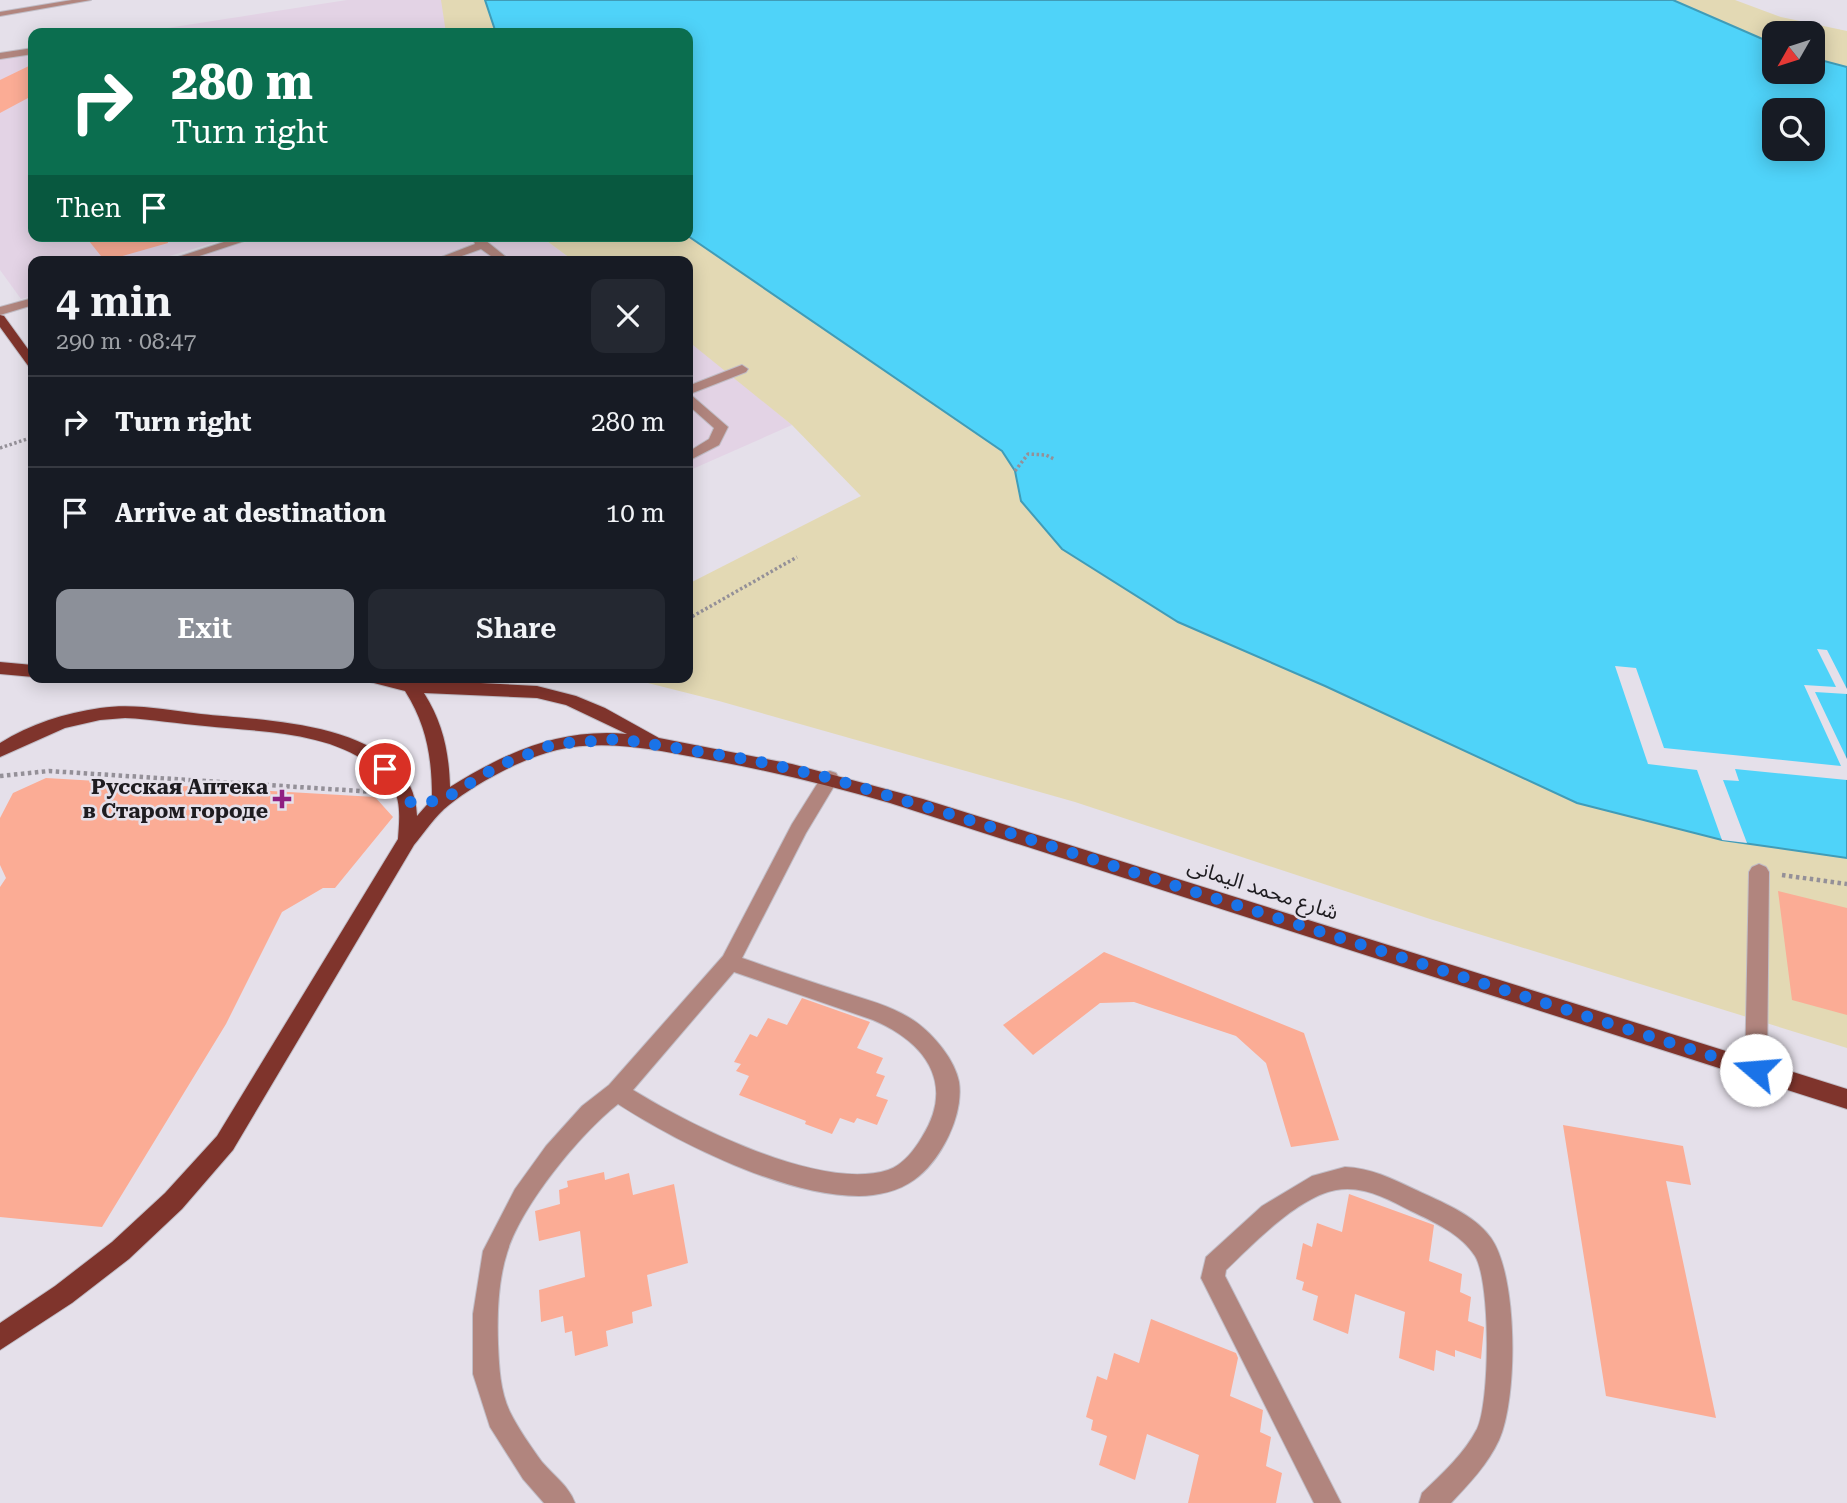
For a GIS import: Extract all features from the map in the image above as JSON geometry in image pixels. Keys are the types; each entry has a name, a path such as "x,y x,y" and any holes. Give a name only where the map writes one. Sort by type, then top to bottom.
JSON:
{"main road":[{"path":"0,319 28,357"},
{"path":"0,668 28,671"},
{"name":"شارع محمد اليمانى","path":"395,683 411,687 537,692 570,700 599,712 659,744"},
{"path":"411,687 433,724 440,750 441,801"},
{"path":"0,751 52,725 102,713 126,712 301,730 342,742 368,755 399,784 408,802 407,840"},
{"name":"شارع محمد اليمانى","path":"70,1293 156,1220 193,1182 225,1143 407,840 441,801 498,766 554,744 597,739 659,744 752,760 830,778 1847,1099"},
{"path":"0,1321 70,1293"},
{"path":"0,1338 70,1293"}],"street":[{"path":"0,13 87,0"},
{"path":"0,56 28,52"},
{"path":"188,256 235,242"},
{"path":"446,256 476,242"},
{"path":"479,242 499,256"},
{"path":"0,311 28,303"},
{"path":"693,389 742,369"},
{"path":"693,402 721,426 721,434 715,442 693,454"},
{"path":"562,1503 532,1470 499,1418 486,1374 485,1314 495,1251 523,1197 554,1154 590,1112 617,1092 730,962 799,829 830,778"},
{"path":"1756,1070 1759,873"},
{"path":"617,1092 648,1113 697,1138 794,1174 835,1183 867,1186 891,1181 916,1165 945,1117 948,1079 917,1035 892,1018 730,962"},
{"path":"1328,1503 1248,1349 1213,1278 1212,1270 1258,1223 1317,1184 1337,1178 1377,1182 1449,1218 1479,1241 1489,1259 1496,1283 1498,1399 1490,1432 1461,1473 1432,1503"}],"path":[{"path":"0,448 28,439"},
{"path":"1015,471 1028,454 1046,455 1054,459"},
{"path":"693,616 797,557"},
{"path":"0,776 49,771 372,791 408,802"},
{"path":"1759,873 1847,884"}],"shaded area":[{"path":"347,0 451,0 463,28 167,28"},
{"path":"28,50 28,242 216,242 170,256 28,256 28,297 21,299 0,270 0,54"},
{"path":"246,242 548,242 567,256 198,256"},
{"path":"693,345 710,357 792,425 693,469"}],"sand":[{"path":"441,0 485,0 494,28 445,28"},
{"path":"1673,0 1735,0 1800,21 1762,21 1762,39"},
{"path":"1825,26 1847,31 1847,67 1825,61"},
{"path":"693,239 1002,451 1015,471 1021,501 1178,622 1325,686 1722,840 1847,858 1847,1048 1430,919 1075,802 648,683 693,683 693,581 861,496 792,425 693,345 693,256 567,256 548,242 693,242"}],"water":[{"path":"485,0 1673,0 1762,39 1762,84 1825,84 1825,61 1847,67 1847,858 1722,840 1577,803 1325,686 1178,622 1062,549 1021,501 1015,471 1002,451 693,239 693,28 494,28"}],"pier":[{"path":"1817,649 1827,650 1847,689 1847,694 1815,692 1847,759 1847,780 1735,769 1739,781 1723,780 1747,843 1722,840 1697,770 1648,764 1615,666 1636,668 1664,748 1841,766 1804,685 1836,687"}],"building":[{"path":"28,66 28,98 0,113 0,80"},
{"path":"90,242 168,242 122,256 101,256"},
{"path":"46,778 375,797 393,817 335,888 323,888 282,912 226,1024 102,1227 0,1217 0,887 6,878 0,865 0,818 13,793"},
{"path":"1778,891 1847,908 1847,1015 1792,1000"},
{"path":"1104,952 1304,1033 1339,1140 1291,1147 1266,1063 1236,1036 1134,1002 1100,1003 1033,1055 1003,1025"},
{"path":"802,998 870,1022 857,1048 883,1058 876,1073 885,1076 876,1096 888,1100 877,1125 857,1118 854,1123 840,1118 832,1134 739,1095 749,1076 736,1071 741,1064 734,1062 750,1034 757,1037 768,1018 787,1025"},
{"path":"1563,1125 1683,1146 1691,1185 1666,1181 1716,1418 1606,1396"},
{"path":"604,1172 605,1180 629,1173 633,1195 674,1184 688,1263 647,1275 652,1306 632,1312 633,1323 606,1331 608,1346 575,1356 572,1331 565,1333 563,1316 541,1322 539,1290 585,1277 580,1231 539,1241 535,1211 560,1204 559,1190 568,1187 567,1181"},
{"path":"1349,1194 1434,1225 1429,1261 1462,1274 1460,1292 1471,1297 1468,1321 1484,1327 1481,1359 1455,1350 1455,1357 1436,1350 1434,1371 1399,1358 1405,1312 1355,1294 1348,1334 1313,1320 1318,1296 1302,1290 1304,1282 1296,1279 1303,1243 1312,1247 1317,1223 1342,1232"},
{"path":"1151,1319 1236,1353 1238,1358 1230,1396 1263,1410 1260,1432 1271,1437 1266,1466 1282,1473 1276,1503 1188,1503 1199,1455 1147,1434 1135,1480 1099,1465 1107,1436 1091,1430 1093,1420 1086,1417 1097,1376 1107,1380 1114,1353 1139,1363"}],"place":[{"name":"Русская Аптека в Старом городе","path":"282,799"}],"route":[{"path":"385,769 399,784 408,802 441,801 498,766 524,754 554,744 575,741 619,739 752,760 830,778 956,816 1756,1070"}]}
